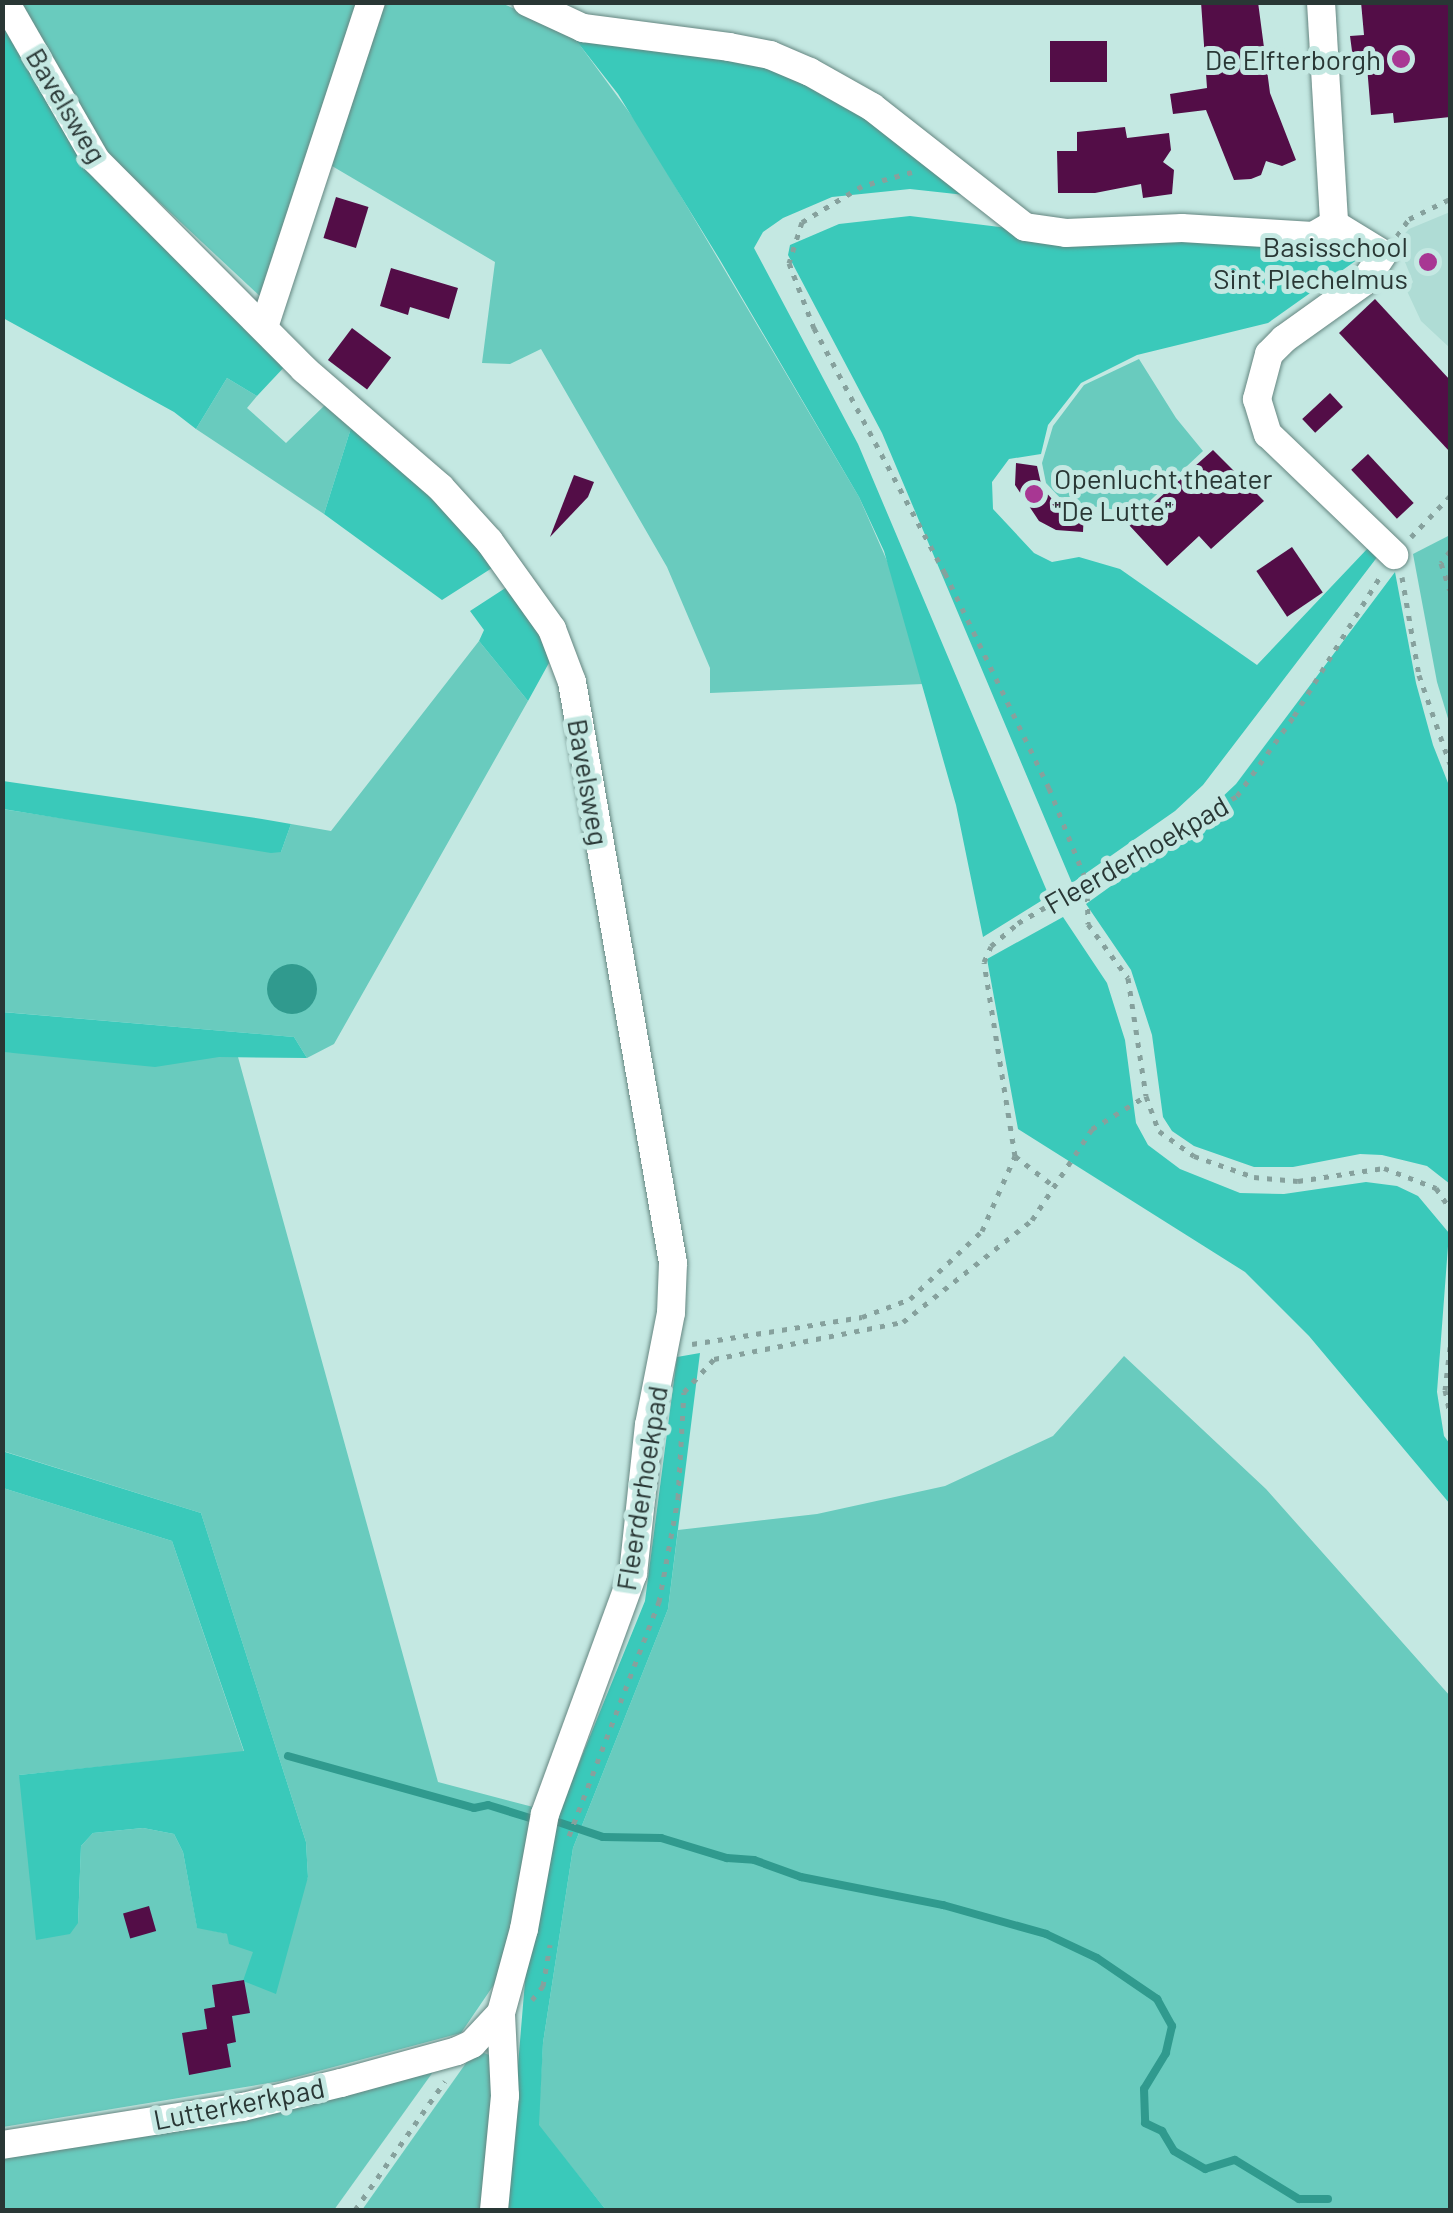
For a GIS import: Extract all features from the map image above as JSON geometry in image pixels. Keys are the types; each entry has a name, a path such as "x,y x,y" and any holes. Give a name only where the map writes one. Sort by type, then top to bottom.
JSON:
{"street":[{"name":"Bavelsweg","path":"5,2 96,160 264,327 464,514 541,614 566,659 673,1263 664,1351"},
{"path":"264,327 370,2"},
{"path":"527,2 583,28 770,55 872,107 1025,228 1066,233 1182,228 1312,236 1334,224"},
{"path":"1320,2 1334,224"},
{"path":"1334,224 1383,254 1365,280 1269,354 1257,399 1268,434 1394,555"},
{"name":"Fleerderhoekpad","path":"494,2210 505,2096 501,2014 524,1929 545,1814 633,1574 649,1425 664,1351"},
{"name":"Fleerderhoekpad","path":"472,2044 501,2014"},
{"name":"Lutterkerkpad","path":"2,2145 243,2107 472,2044"}],"path":[{"path":"944,164 862,186 802,222 788,262 814,328 944,573 1050,788 1086,883 1088,924 1128,978 1146,1096 1159,1131 1194,1156 1254,1177 1298,1181 1384,1168 1436,1188 1450,1209"},
{"path":"1383,254 1409,219 1450,199"},
{"name":"Fleerderhoekpad","path":"664,1351 715,1338 862,1316 910,1299 982,1231 1015,1156 984,962 999,936 1237,796 1394,555 1450,496"},
{"path":"1450,551 1441,564 1450,590"},
{"path":"1394,555 1404,580 1419,676 1450,764"},
{"path":"568,1841 660,1602 678,1498 684,1392 714,1359 903,1322 1032,1220 1092,1130 1146,1096"},
{"path":"1015,1156 1055,1187"},
{"path":"1450,1348 1445,1390 1450,1414"},
{"path":"355,2210 472,2044"}],"shaded area":[{"path":"17,3 359,3 263,299 114,160 73,105"},
{"path":"381,3 501,3 571,33 640,127 859,497 895,579 923,684 710,693 710,668 667,567 541,349 510,364 482,363 495,262 332,166"},
{"path":"2,24 81,159 288,363 257,396 227,378 196,429 174,412 3,318"},
{"path":"575,39 749,55 852,100 974,196 910,189 832,197 783,218 763,232 754,248 858,444 1049,896 983,937 956,805 884,551 859,497 720,260 618,94"},
{"name":"Basisschool Sint Plechelmus","path":"1450,212 1450,348 1421,321 1407,291 1413,282 1397,242 1409,229"},
{"path":"910,216 1041,232 1310,244 1358,242 1363,247 1361,257 1268,323 1137,355 1081,383 1048,425 1041,454 1009,459 992,482 993,509 1034,553 1052,562 1079,557 1120,569 1257,665 1368,548 1378,556 1203,785 1175,811 1072,883 882,433 788,255 790,245 839,224"},
{"path":"1139,359 1176,418 1203,451 1137,513 1064,502 1046,483 1042,463 1053,426 1084,385"},
{"path":"227,378 257,396 247,408 286,443 325,405 351,428 324,514 196,429"},
{"path":"351,428 365,441 380,442 503,561 442,600 324,514"},
{"path":"1450,535 1450,725 1437,682 1413,554"},
{"path":"1395,572 1416,683 1450,788 1450,1184 1427,1166 1382,1155 1360,1154 1293,1167 1254,1167 1194,1146 1172,1131 1163,1117 1152,1035 1131,970 1086,904 1182,835 1236,784"},
{"path":"516,581 550,661 528,701 479,641 484,630 470,611"},
{"path":"479,641 528,701 334,1044 307,1058 294,1037 3,1012 2,809 281,852 291,824 331,831"},
{"path":"3,781 291,824 281,852 271,853 3,809"},
{"path":"1063,917 1107,983 1125,1040 1136,1123 1148,1145 1180,1169 1240,1193 1284,1194 1366,1182 1397,1186 1418,1196 1449,1233 1437,1392 1444,1436 1450,1444 1450,1504 1309,1336 1245,1272 1018,1129 987,959"},
{"path":"292,964 309,972 317,989 309,1006 292,1014 275,1006 267,989 275,972"},
{"path":"2,1012 294,1037 307,1058 219,1057 155,1067 3,1052"},
{"path":"3,1052 238,1057 438,1782 537,1808 508,1964 461,2033 281,2081 3,2127 3,1488 172,1541 244,1752 19,1775 78,1923 81,1846 93,1833 143,1828 174,1834 183,1852 197,1927 228,1934 308,1878 306,1842 201,1513 3,1451"},
{"path":"700,1353 668,1609 573,1848 543,2043 539,2125 606,2210 506,2210 526,1969 558,1815 645,1601 677,1357"},
{"path":"1124,1356 1266,1489 1450,1696 1450,2210 606,2210 538,2125 543,2043 573,1848 668,1609 678,1530 817,1514 945,1486 1053,1436"},
{"path":"2,1451 201,1513 306,1842 308,1877 276,1994 243,1981 253,1952 229,1944 227,1934 197,1928 183,1852 174,1834 143,1828 93,1833 81,1846 78,1923 70,1934 36,1940 19,1775 244,1751 172,1541 3,1488"},
{"path":"484,2053 495,2057 484,2210 362,2210 471,2056"},
{"path":"438,2065 334,2210 3,2210 3,2152"}],"building":[{"path":"1201,2 1258,2 1270,93 1296,160 1282,166 1266,161 1261,175 1234,180 1206,110 1173,114 1170,94 1207,88"},
{"name":"De Elfterborgh","path":"1361,2 1450,2 1450,117 1394,123 1393,113 1371,115 1367,66 1353,67 1350,36 1364,35"},
{"path":"1050,41 1107,41 1107,82 1050,82"},
{"path":"1125,127 1127,138 1169,133 1171,150 1163,162 1174,170 1172,194 1143,198 1141,184 1095,193 1058,193 1057,151 1077,151 1077,132"},
{"path":"336,197 369,207 356,248 323,238"},
{"path":"391,268 458,288 449,319 410,307 408,315 380,306"},
{"path":"1375,299 1450,380 1450,452 1339,333"},
{"path":"352,328 391,357 367,389 328,360"},
{"path":"1330,393 1343,407 1315,433 1302,419"},
{"path":"1213,450 1264,501 1211,549 1199,536 1167,566 1129,525"},
{"path":"1368,454 1414,503 1397,519 1351,470"},
{"name":"Openlucht theater \"De Lutte\"","path":"1016,463 1037,466 1042,488 1052,499 1065,509 1084,511 1083,532 1056,530 1039,521 1015,485"},
{"path":"574,475 594,482 588,497 550,537"},
{"path":"1292,547 1323,593 1287,617 1256,571"},
{"path":"149,1906 156,1931 130,1938 123,1913"},
{"path":"244,1980 250,2013 232,2016 236,2042 227,2044 231,2067 189,2075 182,2033 207,2029 204,2009 215,2007 212,1985"}],"waterway":[{"path":"288,1756 474,1808 488,1805 530,1818"},
{"path":"558,1822 603,1837 661,1838 727,1858 754,1860 801,1877 943,1905 1046,1934 1097,1958 1157,1999 1172,2026 1166,2053 1144,2089 1145,2123 1162,2131 1174,2151 1205,2169 1235,2160 1299,2199 1328,2199"}],"place":[{"name":"De Elfterborgh","path":"1401,59"},
{"name":"Basisschool Sint Plechelmus","path":"1428,262"},
{"name":"Openlucht theater \"De Lutte\"","path":"1034,494"}]}
